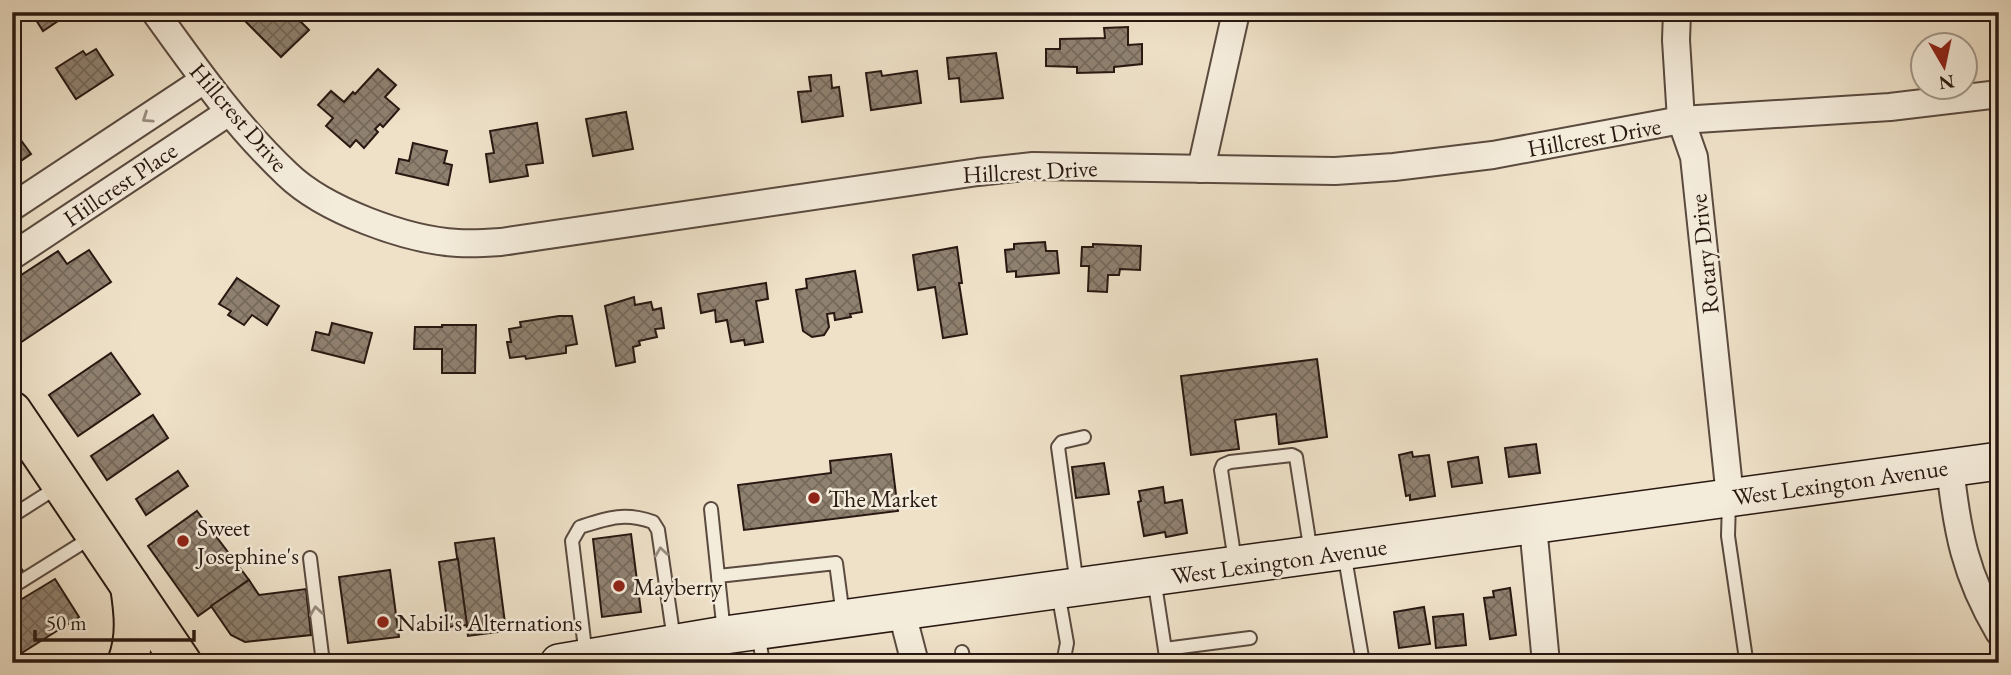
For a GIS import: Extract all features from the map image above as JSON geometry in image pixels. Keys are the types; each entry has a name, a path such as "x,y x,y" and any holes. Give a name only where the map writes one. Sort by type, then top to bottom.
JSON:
{"main road":[{"path":"14,417 97,534 182,663"},
{"path":"127,663 135,623 130,584"}],"street":[{"name":"Hillcrest Drive","path":"155,12 229,111 288,176 342,212 407,234 457,243 500,242 992,170 1061,166 1335,171 1394,167 1493,155 1682,120 1890,107 1999,94"},
{"path":"1201,169 1236,12"},
{"name":"Rotary Drive","path":"1677,12 1676,40 1682,120 1694,157 1730,497"},
{"name":"Hillcrest Place","path":"12,207 204,80"},
{"name":"Hillcrest Place","path":"12,257 229,111"},
{"name":"West Lexington Avenue","path":"572,660 637,656 674,643 749,643 843,620 1999,461"},
{"path":"1950,467 1966,563 1980,601 1999,632"},
{"path":"1533,526 1546,663"},
{"path":"902,613 915,663"}],"lane":[{"path":"1063,663 1067,643 1068,590 1058,447 1062,442 1084,437"},
{"path":"1236,567 1221,470 1223,465 1292,455 1296,457 1363,663"},
{"path":"12,516 62,484"},
{"path":"1730,497 1728,536 1746,659"},
{"path":"711,509 718,576 749,643"},
{"path":"572,660 572,541 580,527 611,517 635,516 653,522 658,530 674,643"},
{"path":"12,587 97,534"},
{"path":"310,558 323,663"},
{"path":"718,576 836,563 843,620"},
{"path":"1154,578 1166,656 1250,638"}],"building":[{"path":"31,12 65,12 67,15 43,31"},
{"path":"251,12 296,12 294,15 309,30 281,57 244,20"},
{"path":"1128,27 1128,45 1142,44 1142,64 1114,67 1114,72 1077,73 1077,67 1046,66 1046,49 1060,49 1060,39 1105,38 1104,28"},
{"path":"96,49 113,75 76,99 56,68 83,51 86,55"},
{"path":"996,53 1003,98 961,102 959,78 949,79 947,58"},
{"path":"378,69 396,85 385,97 399,109 383,127 380,124 375,129 378,132 364,148 356,140 350,147 326,126 333,118 318,105 331,91 344,102"},
{"path":"881,71 882,76 917,71 921,103 871,110 866,73"},
{"path":"831,75 832,88 839,87 843,116 802,122 798,92 811,91 809,77"},
{"path":"626,112 633,149 593,156 586,119"},
{"path":"537,123 543,163 526,165 528,176 490,182 486,154 494,153 490,131"},
{"path":"12,128 31,154 12,167"},
{"path":"413,143 447,151 444,163 452,165 448,185 396,173 399,159 409,161"},
{"path":"1045,242 1046,251 1057,251 1059,273 1016,277 1016,271 1007,272 1005,250 1014,249 1014,244"},
{"path":"1093,244 1141,246 1140,270 1120,269 1119,275 1108,275 1107,292 1088,291 1089,266 1081,266 1082,247 1093,247"},
{"path":"957,247 962,283 959,283 967,334 943,338 935,287 918,290 913,255"},
{"path":"89,250 111,282 14,347 12,281 58,251 67,264"},
{"path":"855,271 862,312 835,320 834,313 827,314 829,327 824,335 812,337 803,331 796,290 807,288 806,279"},
{"path":"237,278 279,306 267,325 252,315 244,325 228,315 231,311 219,304"},
{"path":"766,283 768,299 756,301 763,342 745,345 744,340 731,342 727,320 716,322 715,310 701,313 698,294"},
{"path":"634,297 635,305 651,302 653,310 661,308 664,328 655,329 657,337 639,341 640,345 633,347 635,362 616,366 605,306"},
{"path":"572,316 577,344 566,346 566,353 526,359 525,356 510,358 507,342 511,342 509,329 521,327 520,322"},
{"path":"332,323 372,333 364,363 312,350 316,332 329,335"},
{"path":"476,325 475,373 442,373 442,349 414,349 415,327"},
{"path":"111,353 140,394 78,436 49,395"},
{"path":"1317,359 1327,437 1279,444 1276,414 1235,420 1239,449 1191,455 1181,376"},
{"path":"153,415 168,438 107,480 91,456"},
{"path":"1536,444 1540,473 1509,477 1505,448"},
{"path":"1412,452 1413,457 1429,455 1435,496 1410,500 1410,495 1406,496 1399,455"},
{"path":"891,454 898,511 744,530 738,485 831,473 830,461"},
{"path":"1478,457 1482,483 1452,487 1448,462"},
{"path":"1104,463 1109,494 1076,498 1072,467"},
{"path":"178,471 188,486 146,515 136,499"},
{"path":"1163,487 1165,503 1182,500 1187,533 1166,537 1165,532 1144,536 1138,502 1141,501 1139,491"},
{"path":"197,511 249,580 198,616 148,546"},
{"path":"631,534 641,612 602,617 593,539"},
{"path":"494,538 506,631 468,636 455,543"},
{"path":"12,556 23,571 12,578"},
{"path":"458,559 467,625 448,627 439,562"},
{"path":"390,570 399,637 348,643 339,577"},
{"path":"55,579 79,617 17,656 12,649 12,605"},
{"path":"249,580 259,595 306,589 311,635 245,642 231,635 211,606"},
{"path":"1510,588 1516,635 1490,639 1484,598 1494,597 1493,591"},
{"path":"1424,607 1430,644 1399,648 1394,612"},
{"path":"1463,614 1466,645 1436,648 1433,617"}],"place":[{"name":"The Market","path":"814,498"},
{"name":"Sweet Josephine's","path":"183,541"},
{"name":"Mayberry","path":"619,586"},
{"name":"Nabil's Alternations","path":"383,622"}]}
